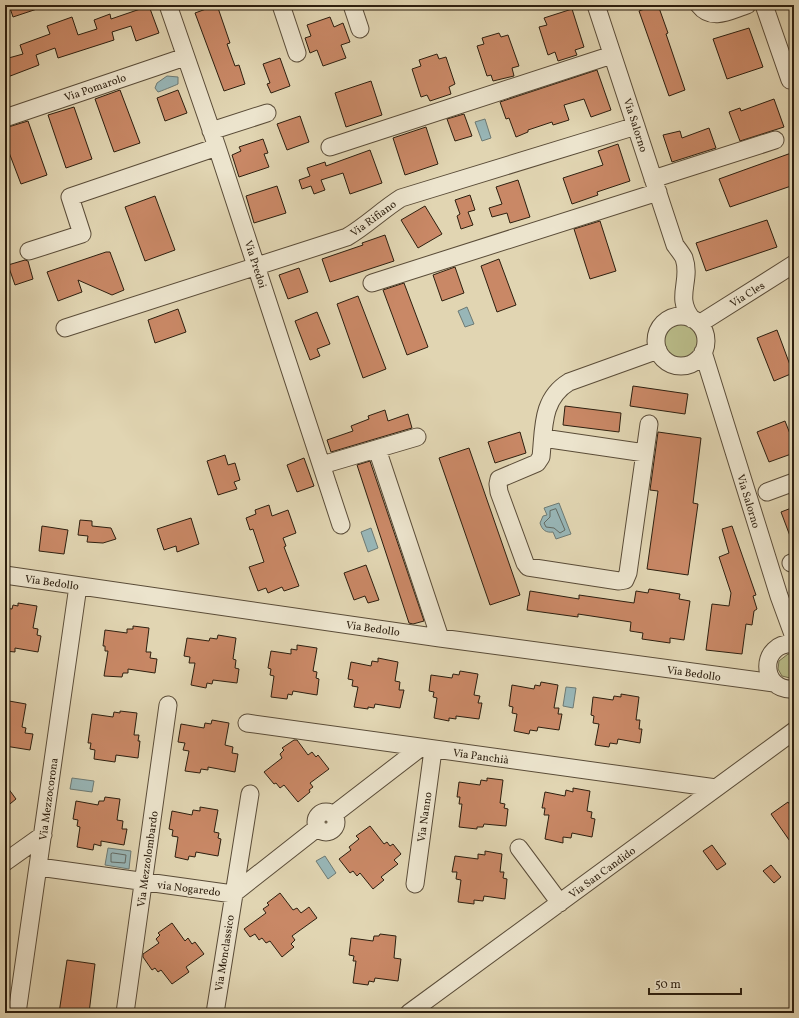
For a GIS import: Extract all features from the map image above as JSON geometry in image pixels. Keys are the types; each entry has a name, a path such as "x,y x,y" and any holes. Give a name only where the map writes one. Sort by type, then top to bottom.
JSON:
{"street":[{"name":"Via Predoi","path":"168,5 257,267 341,525"},
{"path":"281,5 297,53"},
{"path":"352,5 360,29"},
{"name":"Via Salorno","path":"596,5 675,245 675,284 667,321"},
{"path":"699,5 708,13 714,14 747,5"},
{"path":"764,5 790,80"},
{"path":"330,147 612,55"},
{"name":"Via Pomarolo","path":"5,118 185,57"},
{"path":"211,131 267,113"},
{"name":"Via Rifiano","path":"65,328 347,237 361,229 386,207 401,198 636,126"},
{"path":"372,283 656,185 775,140"},
{"path":"29,251 82,234 70,197 217,147"},
{"name":"Via Salorno","path":"675,245 684,257 686,265 683,300 685,311 696,321"},
{"name":"Via Cles","path":"696,321 794,264"},
{"path":"683,365 698,359 703,352 706,337 696,321 679,316 667,321 658,334 658,350 668,362 693,368 714,387"},
{"path":"650,424 628,573 624,580 619,581 528,567 525,563 498,484 499,479 538,463 541,457 548,405 552,396 560,388 568,382 658,350"},
{"name":"Via Salorno","path":"703,352 785,615 794,637"},
{"path":"322,465 417,437"},
{"path":"543,438 645,453"},
{"path":"377,449 440,638"},
{"path":"767,492 794,482"},
{"name":"Via Bedollo","path":"5,575 440,638 741,680 774,683 782,688 794,689"},
{"name":"Via Mezzocorona","path":"17,1013 78,586"},
{"name":"Via Salorno","path":"774,683 768,671 785,615"},
{"path":"741,680 761,666 773,653 786,644 794,644"},
{"name":"Via Mezzolombardo","path":"125,1013 168,705"},
{"name":"Via Panchià","path":"247,723 716,788"},
{"name":"Via San Candido","path":"409,1013 794,731"},
{"name":"via Nogaredo","path":"39,867 143,883 233,894 317,828 316,822 318,816 324,812 333,815 427,749"},
{"name":"Via Nanno","path":"415,884 427,749"},
{"name":"Via Monclassico","path":"215,1013 250,794"},
{"path":"5,862 43,835"},
{"path":"519,848 560,903"}],"green space":[{"path":"678,324 684,324 688,325 695,331 698,341 697,348 691,355 684,358 678,358 674,357 667,351 664,344 664,338 665,334 671,327"},
{"path":"788,654 794,655 794,679 782,676 778,669 779,661"}],"water":[{"path":"167,76 178,77 178,84 158,92 155,88 157,83"},
{"path":"485,119 491,138 482,141 475,122"},
{"path":"467,307 474,324 465,327 458,311"},
{"path":"559,503 571,534 556,539 553,532 548,532 542,528 540,523 543,516 547,515 544,508"},
{"path":"371,528 378,548 368,552 361,532"},
{"path":"566,687 576,688 573,708 563,706"},
{"path":"72,778 94,781 92,792 70,789"},
{"path":"108,848 131,851 129,869 105,865"},
{"path":"325,856 336,873 328,879 316,861"}],"building":[{"path":"9,5 42,5 43,7 13,17"},
{"path":"217,5 230,43 227,44 235,66 239,65 245,84 224,91 195,13"},
{"path":"658,5 668,33 666,34 685,90 669,96 639,11"},
{"path":"149,6 159,33 136,41 131,26 112,32 114,40 58,58 55,48 36,55 39,65 5,78 5,59 23,54 20,45 50,34 47,26 72,17 78,35 97,29 94,20 110,14 111,19"},
{"path":"572,9 584,47 575,50 577,55 558,61 555,52 548,55 539,27 547,25 544,18"},
{"path":"330,17 334,27 343,23 350,42 341,45 346,58 323,66 317,50 310,53 305,38 311,36 307,25"},
{"path":"749,28 763,67 727,79 713,39"},
{"path":"499,33 501,37 508,35 519,66 512,68 514,76 493,81 491,75 487,76 477,46 484,44 482,38"},
{"path":"437,54 439,59 446,57 455,84 449,87 451,94 430,101 427,95 421,97 412,69 421,66 419,60"},
{"path":"280,58 290,86 271,93 267,84 270,83 263,64"},
{"path":"597,70 611,110 591,117 584,99 564,105 569,120 553,125 552,122 528,130 528,132 516,137 509,118 506,119 500,102"},
{"path":"371,81 382,115 346,127 335,93"},
{"path":"120,90 140,143 114,152 95,99"},
{"path":"178,90 187,113 165,121 157,98"},
{"path":"774,99 784,127 740,141 729,112 740,108 741,111"},
{"path":"74,107 92,159 66,168 48,115"},
{"path":"464,114 472,136 455,141 447,119"},
{"path":"300,116 309,142 287,150 277,124"},
{"path":"28,121 47,175 21,184 5,142 5,128"},
{"path":"426,127 438,164 405,175 393,138"},
{"path":"709,128 716,148 672,162 663,135 680,131 682,138"},
{"path":"263,139 268,153 264,154 269,167 239,177 232,155 241,151 239,147"},
{"path":"618,144 630,181 597,192 598,195 572,204 563,178 603,165 598,151"},
{"path":"370,150 382,183 350,194 343,173 321,180 325,190 314,194 311,186 302,189 299,180 310,176 307,168 325,162 326,166"},
{"path":"794,152 794,185 730,207 719,179"},
{"path":"518,180 530,217 510,223 507,213 492,217 489,208 502,204 496,187"},
{"path":"277,186 286,213 254,223 246,196"},
{"path":"470,195 475,210 468,212 473,225 461,229 457,216 460,214 455,200"},
{"path":"155,196 175,250 145,261 125,207"},
{"path":"425,206 442,234 418,248 401,220"},
{"path":"767,220 777,247 706,271 696,243"},
{"path":"600,221 616,271 590,279 574,229"},
{"path":"385,235 394,261 330,282 322,259 363,245 362,243"},
{"path":"106,252 110,252 124,290 112,295 78,280 82,292 58,301 47,272"},
{"path":"499,259 516,305 497,312 481,266"},
{"path":"25,260 28,261 33,279 15,285 8,265"},
{"path":"455,267 464,293 442,301 433,275"},
{"path":"299,268 308,292 288,299 279,275"},
{"path":"404,283 428,347 407,355 383,290"},
{"path":"358,296 386,369 363,378 337,304"},
{"path":"178,309 186,332 155,343 148,320"},
{"path":"317,312 330,344 317,349 320,356 310,360 295,321"},
{"path":"777,330 793,373 774,381 757,338"},
{"path":"633,386 688,394 685,414 630,406"},
{"path":"565,406 621,413 619,432 563,425"},
{"path":"385,410 388,421 408,414 412,428 331,452 327,440 353,431 351,426 369,419 368,416"},
{"path":"785,421 794,444 794,453 769,462 757,432"},
{"path":"520,432 526,453 495,463 488,442"},
{"path":"658,432 701,438 693,503 698,504 688,575 647,569 658,491 650,490"},
{"path":"469,448 520,595 490,605 439,458"},
{"path":"225,455 228,465 235,463 240,480 234,482 237,489 218,495 207,461"},
{"path":"304,458 314,486 297,492 287,465"},
{"path":"370,461 424,621 413,624 409,623 357,465"},
{"path":"269,505 272,516 288,510 296,533 283,538 286,546 284,547 299,586 284,591 282,587 268,593 266,588 258,591 249,567 264,562 253,529 250,530 246,518 256,514 255,510"},
{"path":"794,507 794,544 793,544 781,512"},
{"path":"191,518 199,544 177,552 176,546 164,550 157,529"},
{"path":"80,520 92,521 92,526 111,528 116,539 103,543 87,542 88,536 78,535"},
{"path":"42,526 68,530 64,554 39,551"},
{"path":"732,526 756,595 753,596 757,609 754,611 752,625 746,624 742,654 706,650 712,604 729,606 731,593 719,557 729,553 722,529"},
{"path":"366,565 379,600 368,603 365,596 354,600 344,573"},
{"path":"649,589 680,594 679,599 690,601 684,640 670,638 670,643 642,639 643,633 630,631 631,622 578,614 578,617 527,610 530,591 579,599 579,595 634,603 636,591 648,593"},
{"path":"18,603 37,606 33,628 38,629 37,635 41,636 38,652 15,648 15,652 5,651 5,608 12,609 13,605 18,606"},
{"path":"133,626 149,628 146,652 151,652 150,658 157,659 155,673 128,669 128,673 123,673 122,677 104,676 108,651 105,651 105,646 103,646 105,630 127,633 127,629 133,629"},
{"path":"218,635 236,638 233,659 236,660 235,668 239,669 237,683 213,680 212,684 207,683 206,688 191,685 195,663 189,663 190,657 184,656 187,638 209,641 210,638 217,639"},
{"path":"297,645 317,648 313,671 317,672 316,678 319,679 317,695 293,691 292,695 288,694 287,699 271,697 274,676 270,675 271,669 268,668 271,651 291,654 291,649 297,650"},
{"path":"378,658 398,662 395,681 400,682 399,690 404,690 400,708 375,704 374,708 368,707 368,709 354,707 358,687 352,686 353,680 348,679 351,662 371,666 372,661 378,662"},
{"path":"460,671 478,674 474,695 480,696 478,703 482,703 479,719 456,716 456,719 449,718 449,721 434,718 437,698 433,697 434,692 429,691 431,675 452,678 453,674 459,675"},
{"path":"541,682 558,685 554,708 559,708 558,714 562,714 559,730 538,727 537,731 530,730 529,734 514,731 517,714 512,713 513,707 509,706 512,685 534,689 535,685 540,686"},
{"path":"621,694 639,697 636,720 640,720 639,729 642,729 640,743 618,739 617,744 610,743 609,747 595,745 599,724 593,723 594,716 591,715 593,697 613,700 614,696 621,697"},
{"path":"9,701 26,704 22,727 26,728 25,733 33,734 30,750 5,746 5,704 8,705"},
{"path":"120,711 137,713 134,735 139,735 138,741 140,741 138,758 116,755 115,762 94,759 95,750 90,749 91,743 88,743 92,714 113,717 114,712 120,713"},
{"path":"212,720 229,723 225,745 233,747 232,753 238,754 235,772 208,767 208,770 201,769 200,773 185,771 189,751 183,750 185,743 178,742 181,724 204,728 205,723 211,724"},
{"path":"294,740 297,740 308,755 312,752 316,757 318,755 329,769 310,783 313,787 309,790 310,792 298,802 284,785 280,788 276,783 274,784 264,772 282,758 280,754 284,750 282,748"},
{"path":"487,778 503,780 500,803 505,804 504,808 508,809 506,826 484,824 483,827 477,827 477,829 459,827 462,804 459,804 460,797 457,797 459,782 480,785 481,780 487,781"},
{"path":"5,784 16,799 5,808"},
{"path":"573,788 590,791 587,811 592,812 591,818 595,819 592,837 572,833 571,838 563,837 563,843 545,839 549,815 544,815 545,808 542,808 545,792 565,796 566,790 573,792"},
{"path":"105,797 120,799 117,820 123,821 122,829 127,829 124,845 101,841 101,846 94,844 93,850 77,847 80,827 77,826 78,820 73,819 76,801 98,805 99,801 104,801"},
{"path":"788,802 794,811 794,847 771,814"},
{"path":"200,807 218,810 214,832 219,833 218,838 221,839 218,856 196,852 195,857 189,856 188,860 175,857 178,837 172,836 173,830 169,829 172,811 192,815 193,810 200,811"},
{"path":"370,826 384,844 387,842 390,846 393,844 401,854 394,860 398,864 381,877 384,880 373,889 360,873 357,876 353,871 350,873 339,859 351,850 349,847 359,839 356,836"},
{"path":"712,845 726,864 717,870 703,851"},
{"path":"485,851 502,854 500,872 504,872 503,878 507,879 505,899 484,896 483,901 474,900 474,904 458,902 461,880 456,879 457,872 452,872 455,856 478,859 478,854 485,855"},
{"path":"771,865 781,877 774,883 763,871"},
{"path":"280,893 293,910 297,908 301,913 309,907 317,918 292,936 295,940 291,944 294,947 282,957 270,941 266,943 262,938 259,940 255,934 250,937 244,929 266,913 263,909 269,905 267,903"},
{"path":"172,923 185,941 188,938 192,944 195,942 204,954 186,967 189,972 172,984 161,970 158,972 155,968 152,970 143,957 143,954 159,943 156,939 160,935 158,933"},
{"path":"380,934 396,936 394,958 401,959 398,981 375,978 374,982 369,981 368,985 353,983 356,961 353,961 354,956 349,955 351,938 373,941 374,936 379,936"},
{"path":"67,960 95,964 89,1013 59,1013"}]}
